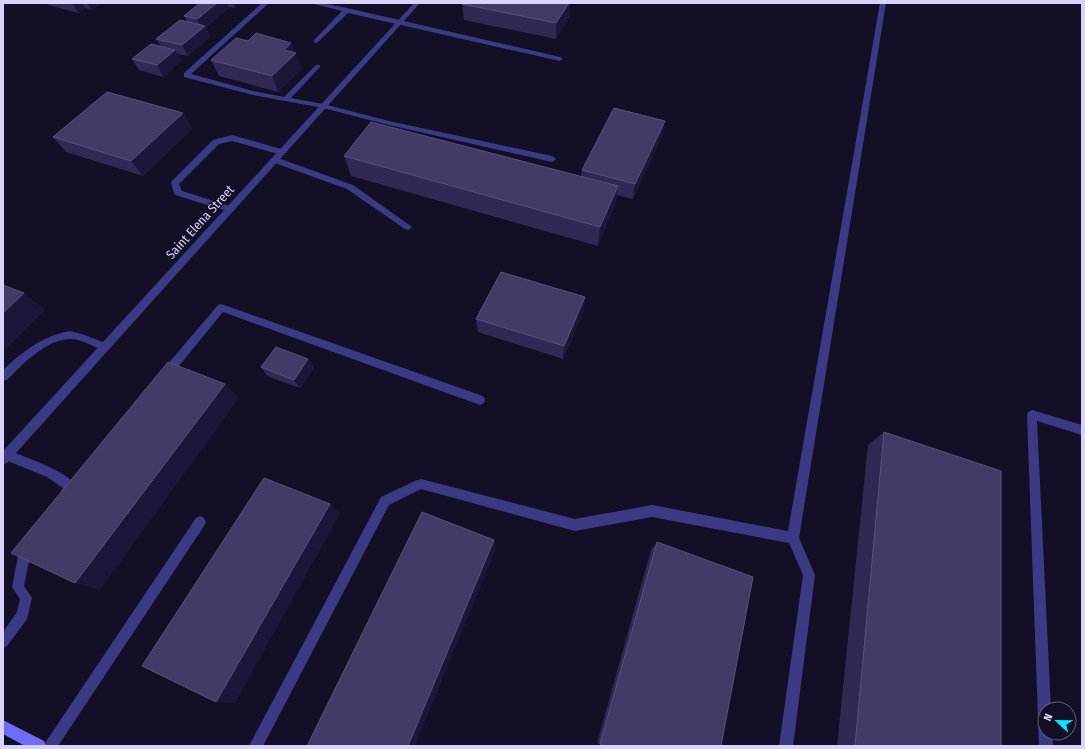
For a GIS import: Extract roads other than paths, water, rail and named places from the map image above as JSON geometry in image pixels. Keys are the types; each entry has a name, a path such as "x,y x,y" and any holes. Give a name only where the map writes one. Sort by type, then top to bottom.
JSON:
{"street":[{"path":"266,3 186,75 238,90 324,106 388,123 552,159"},
{"path":"313,3 560,59"},
{"name":"Saint Elena Street","path":"5,457 417,3"},
{"path":"786,746 809,574 793,538 883,3"},
{"path":"316,41 347,10"},
{"path":"286,99 318,66"},
{"path":"230,209 178,193 175,182 216,142 232,138 282,152"},
{"path":"275,160 350,187 408,227"},
{"path":"156,385 221,308 480,400"},
{"path":"3,377 21,358 49,341 71,335 105,347"},
{"path":"1046,746 1032,415 1082,430"},
{"path":"5,457 51,473 73,484 61,499"},
{"path":"256,746 385,501 421,484 575,525 652,511 793,538"},
{"path":"50,746 200,522"},
{"path":"3,642 23,615 26,598 18,587 27,543 32,537"},
{"path":"3,727 39,746"}]}
